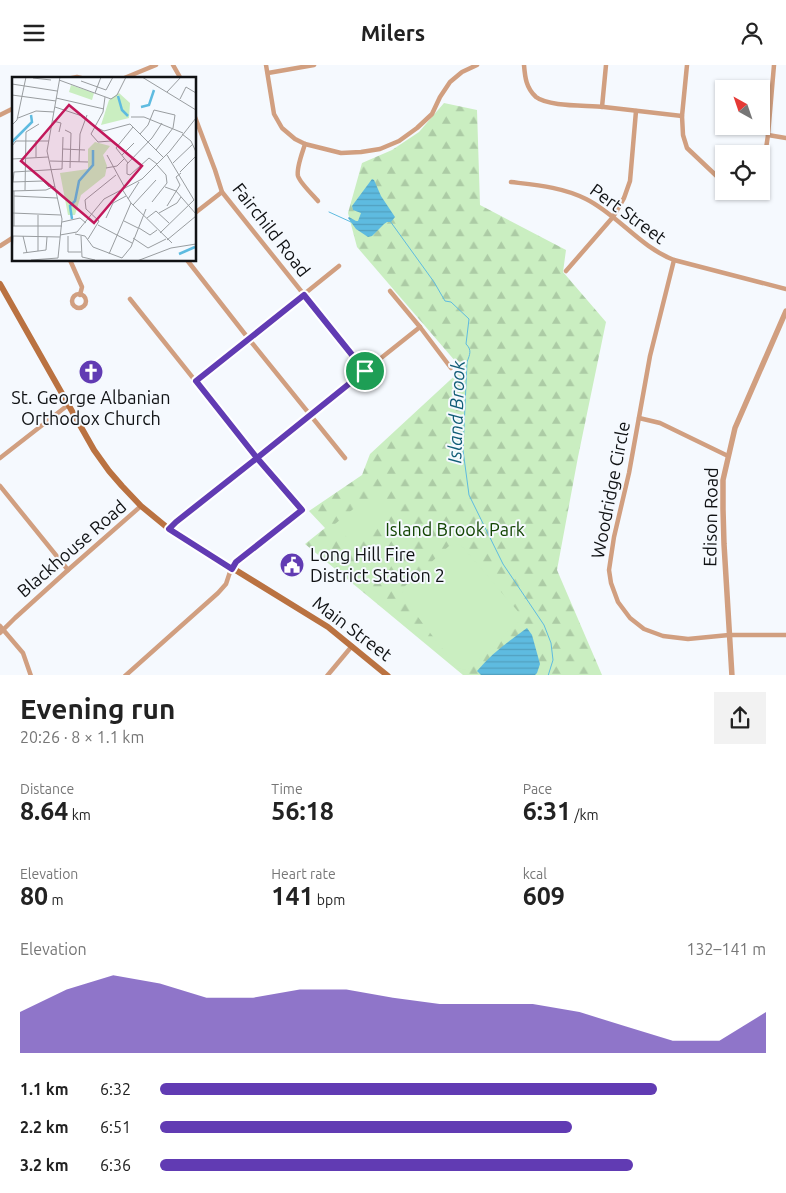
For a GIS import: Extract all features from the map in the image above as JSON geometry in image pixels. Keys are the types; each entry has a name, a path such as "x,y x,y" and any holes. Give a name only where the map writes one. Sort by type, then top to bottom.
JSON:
{"main road":[{"name":"Main Street","path":"0,284 94,450 109,471 141,506 169,529 328,627 388,675"}],"street":[{"path":"127,77 156,65"},
{"path":"173,65 180,77"},
{"path":"266,65 274,114 282,128 295,139 305,144 341,153 380,149 399,141 432,114 450,82 462,72 477,65"},
{"path":"268,73 314,65"},
{"path":"524,65 530,91 538,98 548,102 682,116"},
{"path":"602,107 606,65"},
{"path":"687,65 682,116 683,135 687,148 715,174"},
{"path":"770,112 774,65"},
{"path":"0,115 12,108"},
{"path":"566,271 613,217 624,199 630,181 636,111"},
{"name":"Fairchild Road","path":"196,124 215,170 222,193 365,371"},
{"path":"767,145 768,135 786,138"},
{"path":"305,144 298,167 298,176 318,201"},
{"name":"Pert Street","path":"510,182 558,188 587,199 662,256 786,289"},
{"path":"196,212 222,193"},
{"path":"0,246 12,238"},
{"name":"Woodridge Circle","path":"674,260 650,356 629,473 614,537 609,570 611,583 618,601 630,618 644,629 663,636 688,639 729,635 786,635"},
{"path":"70,261 82,287 80,295"},
{"path":"188,261 248,339 345,458"},
{"path":"196,381 339,265"},
{"path":"390,291 451,369"},
{"path":"125,675 218,593 226,584 236,562 302,510 257,458 130,299"},
{"name":"Edison Road","path":"732,675 723,480 734,428 785,314"},
{"path":"169,529 420,327"},
{"path":"0,458 68,405"},
{"path":"639,418 660,423 728,456"},
{"path":"0,486 68,570"},
{"name":"Blackhouse Road","path":"1,629 141,506"},
{"path":"1,629 23,653 31,675"},
{"path":"327,675 352,646"}],"green space":[{"name":"Island Brook Park","path":"444,103 477,110 480,205 566,250 563,272 606,322 557,570 602,675 463,675 305,544 325,528 309,511 362,475 370,454 462,369 357,247 348,213 362,163 392,150 419,132"},
{"path":"375,494 391,513 354,546 335,524 363,501 365,503"},
{"path":"460,544 521,615 520,621 466,670 457,668 402,596 404,587 449,546"}],"water":[{"path":"372,179 395,217 391,222 387,222 372,236 368,237 356,229 348,218 358,221 361,213 353,210 352,206"},
{"path":"527,628 532,635 540,664 535,675 481,675 477,671 494,653"}],"waterway":[{"name":"Island Brook","path":"329,212 351,222"},
{"name":"Island Brook","path":"390,221 434,282 445,301 451,302 469,319 466,344 470,352 467,362 463,450 469,495 503,564 544,625 551,643 553,660 548,675"}],"place":[{"name":"St. George Albanian Orthodox Church","path":"91,372"},
{"name":"Long Hill Fire District Station 2","path":"292,565"}],"route":[{"path":"365,371 257,458 302,510 236,562 232,569 169,529 257,458 196,381 248,339 304,295 365,371"}]}
